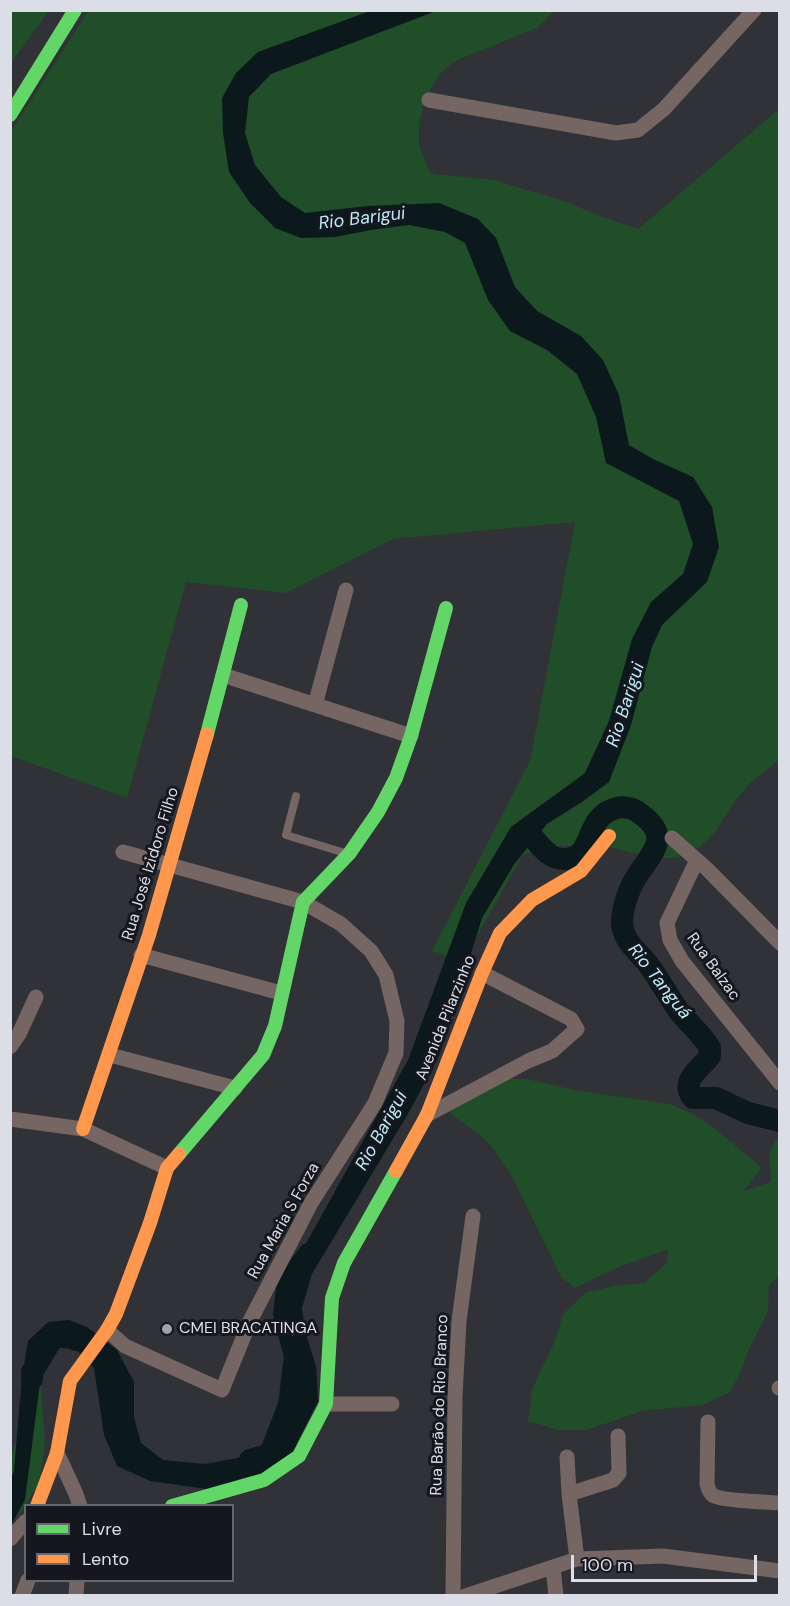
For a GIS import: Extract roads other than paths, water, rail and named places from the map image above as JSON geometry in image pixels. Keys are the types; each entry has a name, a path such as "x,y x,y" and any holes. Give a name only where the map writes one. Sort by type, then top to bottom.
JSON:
{"street":[{"path":"10,115 75,10"},
{"path":"429,100 616,133 638,130 664,109 754,10"},
{"path":"315,705 346,590"},
{"name":"Rua José Izidoro Filho","path":"82,1129 110,1055 169,864 241,606"},
{"path":"38,1504 57,1453 70,1381 116,1314 167,1168 263,1055 275,1026 303,902 350,854 378,812 396,778 411,736 446,608"},
{"path":"223,675 411,736"},
{"name":"Avenida Pilarzinho","path":"179,1504 264,1480 298,1455 326,1404 332,1298 344,1263 427,1115 482,973 501,933 532,900 581,872 609,836"},
{"path":"672,838 780,943"},
{"path":"123,852 303,902"},
{"name":"Rua Balzac","path":"702,865 668,923 670,940 682,961 780,1083"},
{"name":"Rua Maria S Forza","path":"105,1332 125,1346 222,1390 250,1321 310,1203 375,1102 396,1053 397,1021 386,975 371,951 341,924 303,902"},
{"path":"141,955 281,993"},
{"path":"427,1115 528,1060 552,1051 577,1029 571,1019 482,973"},
{"path":"10,1047 19,1034 36,997"},
{"path":"110,1055 235,1088"},
{"path":"10,1119 82,1129 167,1168"},
{"name":"Rua Barão do Rio Branco","path":"453,1596 455,1397 459,1321 473,1216"},
{"path":"326,1404 392,1404"},
{"path":"708,1422 707,1484 709,1491 714,1496 724,1498 780,1503"},
{"path":"569,1494 613,1480 619,1473 618,1436"},
{"path":"57,1453 79,1504"},
{"path":"567,1457 577,1559"},
{"path":"10,1539 24,1523"},
{"path":"465,1596 577,1559 663,1556 780,1571"},
{"path":"553,1567 556,1596"},
{"path":"22,1596 28,1582"}],"lane":[{"path":"296,796 286,835 350,854"}],"water":[{"path":"370,11 436,11 271,74 249,97 245,133 255,165 281,197 305,213 368,206 439,203 478,219 496,238 515,287 537,311 581,336 603,360 619,395 629,445 693,477 712,507 719,547 707,582 662,625 652,647 631,725 609,782 547,824 515,863 482,918 439,1056 409,1112 312,1274 302,1308 305,1331 316,1366 318,1401 290,1457 264,1474 207,1489 150,1481 117,1466 104,1435 94,1368 70,1343 45,1343 25,1500 11,1525 11,1480 28,1341 48,1322 69,1320 87,1327 117,1350 134,1382 134,1417 141,1443 163,1460 205,1464 248,1456 274,1445 291,1411 301,1360 285,1304 294,1265 408,1060 466,903 511,827 585,773 609,721 632,639 651,602 683,574 693,544 679,501 606,463 596,417 577,374 547,350 510,331 488,300 465,243 445,232 409,225 335,237 301,238 275,228 250,203 229,172 223,133 222,98 236,73 258,52"}],"waterway":[{"name":"Rio Tanguá","path":"530,834 551,855 566,859 575,857 581,852 594,827 606,812 617,808 630,808 651,823 656,831 656,846 631,886 622,923 628,941 648,964 678,1010 710,1048 710,1056 690,1080 689,1092 693,1098 716,1098 748,1113 780,1121"},
{"name":"Rio Barigui","path":"250,1460 270,1454 289,1405 295,1356 284,1314 288,1281 309,1254"},
{"name":"Rio Barigui","path":"32,1379 32,1372 54,1336 76,1340"}],"place":[{"name":"CMEI BRACATINGA","path":"167,1329"}]}
